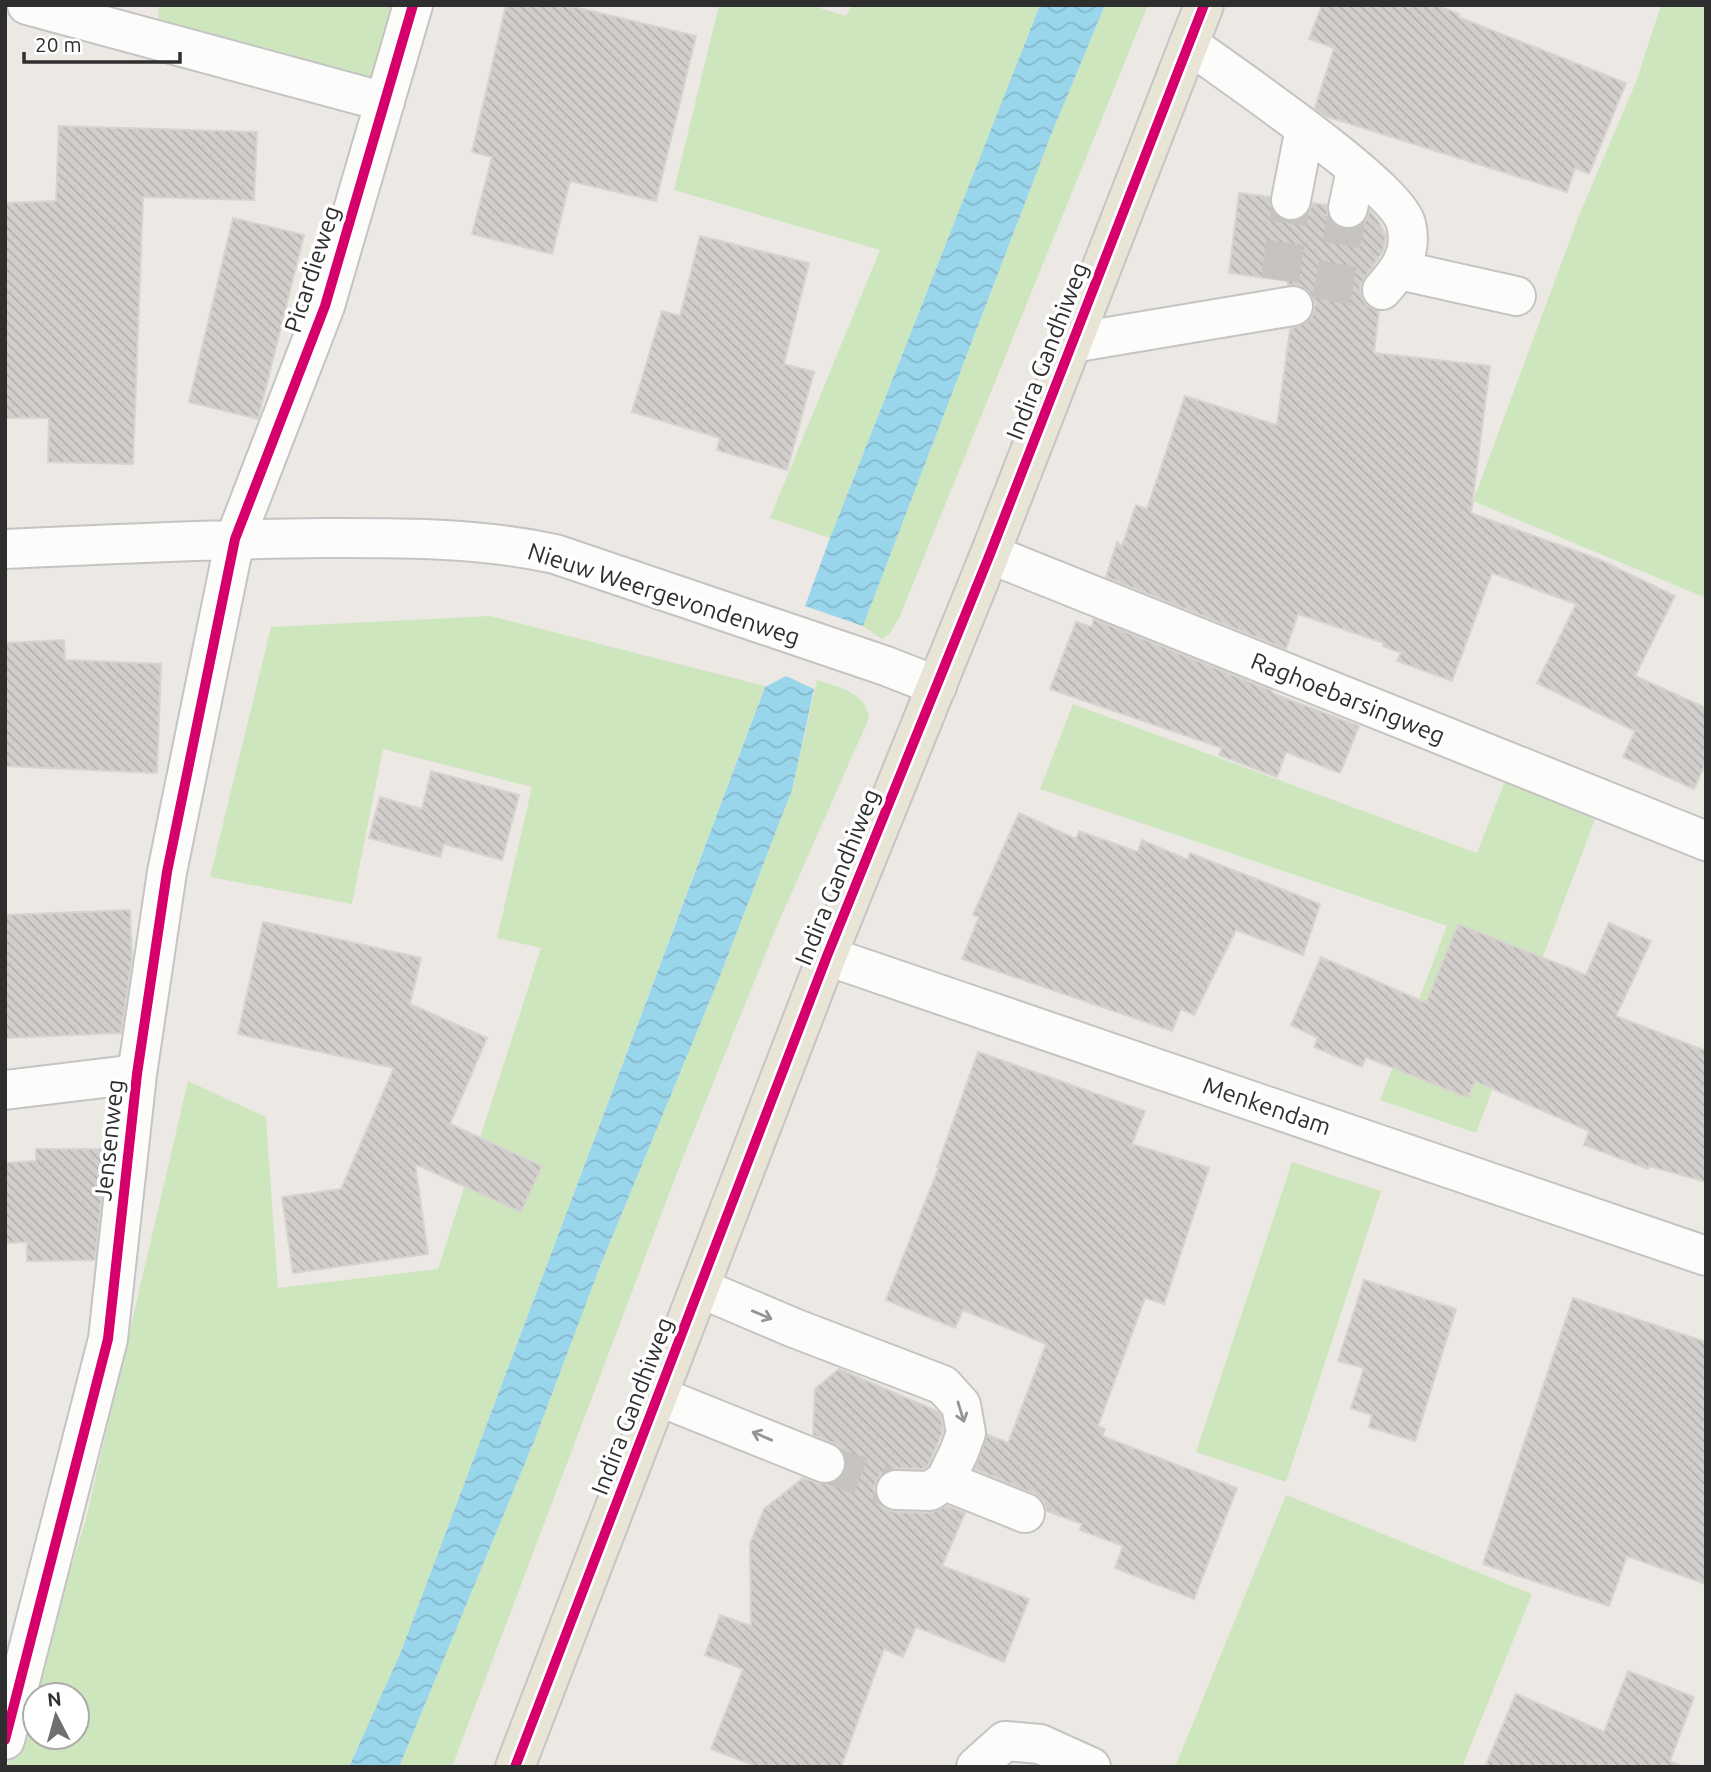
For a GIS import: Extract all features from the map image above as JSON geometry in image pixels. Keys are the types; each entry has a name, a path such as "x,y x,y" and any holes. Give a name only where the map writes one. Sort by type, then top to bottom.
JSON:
{"main road":[{"name":"Indira Gandhiweg","path":"515,1767 827,956 990,554 1204,5"}],"street":[{"path":"27,5 385,102"},
{"name":"Picardieweg","path":"235,539 325,306 413,5"},
{"path":"1189,44 1304,128 1395,204 1406,222 1408,246 1391,280 1516,296"},
{"path":"1291,200 1304,128"},
{"path":"1348,208 1356,170"},
{"path":"1072,344 1282,298"},
{"name":"Nieuw Weergevondenweg","path":"5,549 235,539 447,538 520,547 555,554 764,627 886,666 937,686"},
{"name":"Jensenweg","path":"5,1740 108,1339 137,1074 167,872 235,539"},
{"name":"Raghoebarsingweg","path":"990,554 1706,841"},
{"name":"Menkendam","path":"827,956 1706,1256"},
{"path":"5,1090 137,1074"},
{"path":"700,1288 794,1328 943,1385 961,1405 966,1433 945,1481 930,1491 896,1490"},
{"path":"658,1396 825,1463"},
{"path":"945,1481 1025,1513"},
{"path":"976,1767 1006,1741 1040,1744 1091,1767"}],"green space":[{"path":"159,5 425,5 388,87 158,23"},
{"path":"719,5 810,5 846,16 852,5 1040,5 830,538 770,518 880,250 674,190"},
{"path":"1105,5 1148,5 900,616 890,633 882,639 863,626 1051,135"},
{"path":"1661,5 1706,5 1706,598 1473,501 1580,213 1636,82"},
{"path":"490,616 765,686 400,1654 349,1767 7,1767 21,1723 21,1751 91,1751 91,1681 34,1681 85,1523 188,1081 266,1117 278,1288 438,1269 541,948 497,938 532,787 383,749 352,904 210,877 271,627"},
{"path":"817,680 843,688 857,696 867,709 869,718 776,928 680,1165 452,1767 399,1767 535,1439 601,1264 718,981 792,790"},
{"path":"1073,704 1477,853 1505,781 1597,814 1476,1133 1380,1100 1447,926 1040,789"},
{"path":"1292,1162 1381,1191 1286,1482 1196,1452"},
{"path":"1286,1495 1532,1594 1462,1767 1175,1767"}],"water":[{"path":"1040,5 1105,5 1051,135 863,626 805,606"},
{"path":"786,676 814,689 792,790 718,981 601,1264 535,1439 399,1767 349,1767 400,1654 765,687"}],"building":[{"path":"506,5 566,5 696,36 656,201 570,181 552,254 472,234 492,157 472,152"},
{"path":"1322,5 1437,5 1459,14 1458,17 1626,83 1589,174 1575,168 1567,192 1325,116 1315,108 1334,48 1309,39"},
{"path":"59,126 257,132 254,200 143,197 133,464 48,462 49,418 5,418 5,203 56,201"},
{"path":"1239,193 1270,197 1271,208 1276,216 1288,222 1307,215 1313,203 1327,205 1327,215 1333,224 1344,229 1354,229 1364,223 1370,211 1386,236 1383,251 1360,286 1367,306 1379,311 1374,353 1490,366 1471,513 1598,559 1675,596 1635,676 1706,708 1706,762 1694,789 1623,757 1635,731 1537,683 1576,604 1492,573 1452,681 1397,661 1401,653 1383,646 1384,643 1298,614 1286,649 1106,577 1117,542 1122,546 1136,505 1147,509 1185,396 1277,425 1290,329 1307,322 1313,314 1315,303 1309,292 1300,285 1229,273"},
{"path":"233,218 304,235 258,419 189,402"},
{"path":"700,236 809,263 784,364 814,372 787,470 717,450 720,438 632,412 662,311 680,316"},
{"path":"1094,619 1359,726 1340,773 1286,752 1277,777 1219,755 1222,748 1050,689 1076,622 1092,627"},
{"path":"64,640 65,660 161,664 157,773 5,766 5,643"},
{"path":"431,771 519,795 502,860 444,844 440,857 369,838 380,797 422,809"},
{"path":"1019,813 1076,839 1079,831 1138,852 1142,840 1188,860 1190,853 1320,904 1303,955 1236,930 1194,1015 1181,1009 1172,1031 962,959 979,917 973,915"},
{"path":"130,910 132,959 121,1033 5,1038 5,915"},
{"path":"263,922 421,958 410,1004 487,1038 450,1124 542,1166 521,1212 415,1164 428,1254 293,1273 282,1197 341,1189 394,1068 238,1034"},
{"path":"1609,923 1651,941 1616,1016 1706,1051 1706,1182 1649,1166 1648,1169 1584,1145 1589,1131 1475,1081 1468,1098 1366,1057 1362,1067 1314,1047 1318,1038 1291,1025 1321,957 1426,1003 1458,924 1586,975"},
{"path":"978,1052 1145,1111 1132,1144 1209,1168 1164,1304 1145,1298 1098,1426 1105,1429 1102,1436 1237,1488 1194,1599 1115,1568 1123,1546 1080,1530 1082,1524 1047,1511 1043,1500 1033,1493 975,1469 987,1434 1008,1443 1046,1344 963,1310 955,1328 886,1300 939,1167"},
{"path":"36,1149 107,1149 95,1260 27,1261 27,1242 5,1243 5,1163 36,1161"},
{"path":"1364,1280 1456,1309 1415,1441 1369,1427 1372,1415 1351,1408 1364,1368 1338,1361"},
{"path":"1573,1298 1706,1342 1706,1584 1627,1556 1609,1606 1483,1564"},
{"path":"839,1369 941,1415 943,1431 928,1466 924,1469 897,1468 885,1471 877,1479 874,1489 877,1501 885,1509 895,1512 930,1513 948,1506 965,1513 942,1566 1029,1599 1004,1662 916,1627 903,1657 884,1649 841,1767 758,1767 711,1749 743,1669 705,1655 720,1615 751,1626 750,1544 764,1509 803,1478 829,1484 838,1481 845,1472 846,1459 842,1449 813,1435 815,1389"},
{"path":"1628,1671 1694,1697 1670,1761 1684,1767 1485,1767 1516,1694 1604,1732"}],"tunnel":[{"path":"1280,280 1291,200"},
{"path":"1331,301 1348,208"},
{"path":"825,1463 896,1490"}],"cycle path":[{"path":"5,1740 108,1339 137,1074 167,872 235,539 325,306 413,5"},
{"path":"515,1767 827,956 990,554 1204,5"}]}
